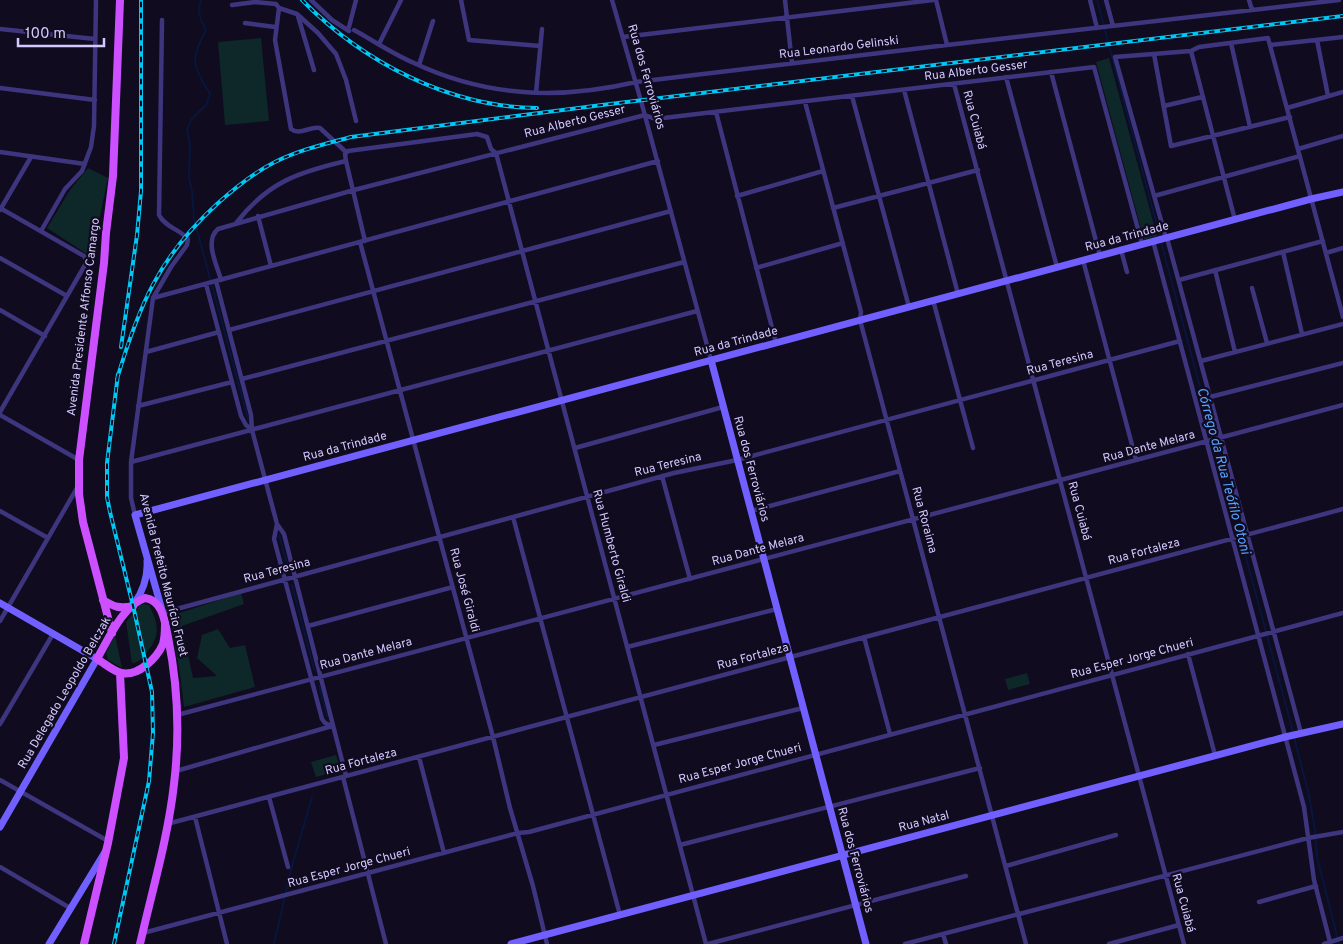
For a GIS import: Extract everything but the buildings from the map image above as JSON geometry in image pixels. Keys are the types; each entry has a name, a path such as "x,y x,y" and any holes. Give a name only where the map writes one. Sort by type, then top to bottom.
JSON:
{"main road":[{"name":"Avenida Presidente Affonso Camargo","path":"112,633 83,522 78,486 78,460 114,176 120,0"},
{"path":"103,600 120,608 133,606 141,599 149,598 155,602 162,613"},
{"name":"Rua Delegado Leopoldo Belczak","path":"97,659 118,622 133,606"},
{"name":"Avenida Prefeito Maurício Fruet","path":"140,944 167,824 176,771 177,715 173,666 162,613"},
{"path":"97,659 120,673 134,672 147,664 162,645 165,624"},
{"path":"84,944 108,841 124,752 120,673"}],"street":[{"path":"41,231 65,189 85,164 93,136 96,0"},
{"name":"Rua Leonardo Gelinski","path":"311,0 332,20 419,65 470,84 536,93 562,94 589,92 636,82 1252,10 1304,2 1339,0"},
{"path":"351,29 356,0"},
{"path":"379,44 401,0"},
{"path":"460,0 468,40 540,46"},
{"name":"Rua dos Ferroviários","path":"612,0 658,161 866,944"},
{"path":"785,0 792,64"},
{"path":"623,37 934,0 947,45"},
{"path":"1090,0 1099,27"},
{"path":"1106,0 1111,26"},
{"path":"1249,0 1252,10"},
{"path":"232,5 255,2 276,4 278,8 297,14 336,54 346,80 356,121"},
{"path":"278,8 275,40 291,129 299,132 315,127 320,128 346,152 477,134 487,137 491,149 496,153"},
{"path":"297,14 314,70"},
{"path":"153,298 171,267 187,245 188,239 176,228 163,222 159,215 162,20"},
{"path":"419,65 434,21"},
{"path":"246,23 275,28"},
{"path":"0,29 95,39"},
{"path":"536,93 542,29"},
{"path":"1270,45 1343,37"},
{"path":"1301,734 1179,280 1115,57 1191,51 1199,47 1268,38 1343,317"},
{"path":"1316,40 1328,96"},
{"path":"1231,43 1250,127"},
{"path":"1191,51 1235,220"},
{"path":"1154,54 1171,146 1290,117"},
{"name":"Rua Alberto Gesser","path":"219,281 211,243 214,233 218,228 354,190 645,115 655,119 1094,67 1142,244"},
{"path":"1050,72 1100,256"},
{"path":"1006,77 1058,267"},
{"name":"Rua Cuiabá","path":"954,84 1184,944"},
{"path":"0,88 95,100"},
{"path":"904,90 958,294"},
{"path":"1287,108 1343,92"},
{"path":"852,96 909,307"},
{"path":"1164,106 1202,97"},
{"name":"Rua Roraima","path":"805,102 861,312 860,320 1026,944"},
{"path":"716,112 776,343"},
{"path":"1298,149 1343,136"},
{"path":"0,152 85,164"},
{"name":"Rua José Giraldi","path":"346,152 346,161 354,190 373,291 547,944"},
{"name":"Rua Humberto Giraldi","path":"496,153 707,944"},
{"path":"1154,196 1300,156"},
{"path":"31,157 0,209 84,256 86,260 68,296 0,413 78,460"},
{"path":"236,222 257,200 286,179 313,169 346,161"},
{"path":"153,298 658,161"},
{"path":"833,208 978,170"},
{"path":"738,196 823,171"},
{"name":"Rua da Trindade","path":"135,515 1153,241 1343,192"},
{"path":"229,330 671,211"},
{"path":"258,216 271,266"},
{"path":"1153,241 1304,807 1316,886 1332,942"},
{"path":"1179,280 1323,241"},
{"path":"756,268 842,243"},
{"path":"1326,253 1343,248"},
{"path":"1121,250 1127,272"},
{"path":"1283,252 1302,334"},
{"path":"0,258 68,296"},
{"path":"1083,260 1136,460"},
{"path":"242,379 684,262"},
{"path":"1215,270 1235,352"},
{"path":"219,281 229,330 251,416 252,430 277,524 284,534 332,716 332,726 344,777 386,944"},
{"path":"206,284 243,422 252,430"},
{"path":"1252,288 1267,343"},
{"name":"Avenida Prefeito Maurício Fruet","path":"153,298 131,462 131,490 135,515 162,613"},
{"path":"933,300 973,448"},
{"path":"0,310 45,336"},
{"path":"131,462 698,311"},
{"path":"1201,361 1343,324"},
{"path":"146,352 219,332"},
{"name":"Rua Teresina","path":"162,613 662,476 737,460 1180,341"},
{"path":"1210,397 1343,363"},
{"path":"138,406 232,382"},
{"name":"Rua Dante Melara","path":"177,715 1343,405"},
{"path":"575,448 723,408"},
{"path":"751,511 900,471"},
{"path":"662,476 690,579"},
{"path":"0,621 78,486"},
{"name":"Rua Fortaleza","path":"167,824 1343,509"},
{"path":"0,511 48,538"},
{"path":"514,517 620,915"},
{"path":"277,524 274,539 312,679 324,721 332,726"},
{"path":"133,606 145,582 147,564 145,548"},
{"path":"308,626 452,587"},
{"path":"0,603 97,659"},
{"path":"628,647 777,609"},
{"name":"Rua Esper Jorge Chueri","path":"143,933 667,795 1343,613"},
{"path":"0,724 52,634"},
{"path":"864,637 890,734"},
{"path":"1188,654 1215,756"},
{"name":"Rua Delegado Leopoldo Belczak","path":"0,826 97,659"},
{"path":"654,745 803,708"},
{"name":"Rua Natal","path":"511,944 1285,737 1343,724"},
{"path":"176,771 332,726"},
{"path":"419,757 444,853"},
{"path":"680,846 980,768"},
{"path":"0,780 108,841"},
{"path":"269,797 288,867"},
{"path":"195,817 227,944"},
{"path":"905,944 1308,838 1343,832"},
{"path":"1006,866 1116,835"},
{"path":"49,944 105,852"},
{"path":"0,867 70,908"},
{"path":"707,944 966,876"},
{"path":"1258,902 1316,886"},
{"path":"1109,944 1179,925"},
{"path":"943,934 946,944"},
{"path":"1324,944 1342,939"}],"green space":[{"path":"261,38 269,121 225,125 218,42"},
{"path":"1109,58 1157,236 1144,240 1096,62"},
{"path":"88,168 108,178 100,216 96,260 47,228 70,190"},
{"path":"241,593 244,604 182,626 193,678 217,676 197,658 202,635 218,629 230,648 245,645 255,687 184,707 170,616"},
{"path":"140,605 149,605 155,619 157,625 156,637 145,655 138,662 132,663 126,622"},
{"path":"115,635 122,668 108,660 106,653"},
{"path":"1027,673 1030,684 1008,690 1005,679"},
{"path":"336,755 341,770 316,777 311,762"}],"waterway":[{"path":"201,0 200,15 206,30 197,49 195,62 210,94 206,105 191,120 187,130 190,145 189,178 194,219 248,419"},
{"name":"Córrego da Rua Teófilo Otoni","path":"1097,0 1160,237"},
{"name":"Córrego da Rua Teófilo Otoni","path":"1161,242 1293,732"},
{"path":"279,535 288,567"},
{"path":"292,585 314,669"},
{"path":"319,686 327,716"},
{"name":"Córrego da Rua Teófilo Otoni","path":"1294,737 1309,795 1317,857 1339,944"},
{"path":"274,944 291,870 312,797"}],"railway":[{"path":"121,347 137,235 141,191 141,0"},
{"path":"302,0 352,43 409,77 440,90 472,99 504,106 537,108"},
{"path":"117,379 143,305 166,263 180,243 217,204 245,181 275,162 312,148 351,137 1343,16"},
{"path":"114,944 149,781 153,733 152,692 107,497 107,463 118,374"}]}
